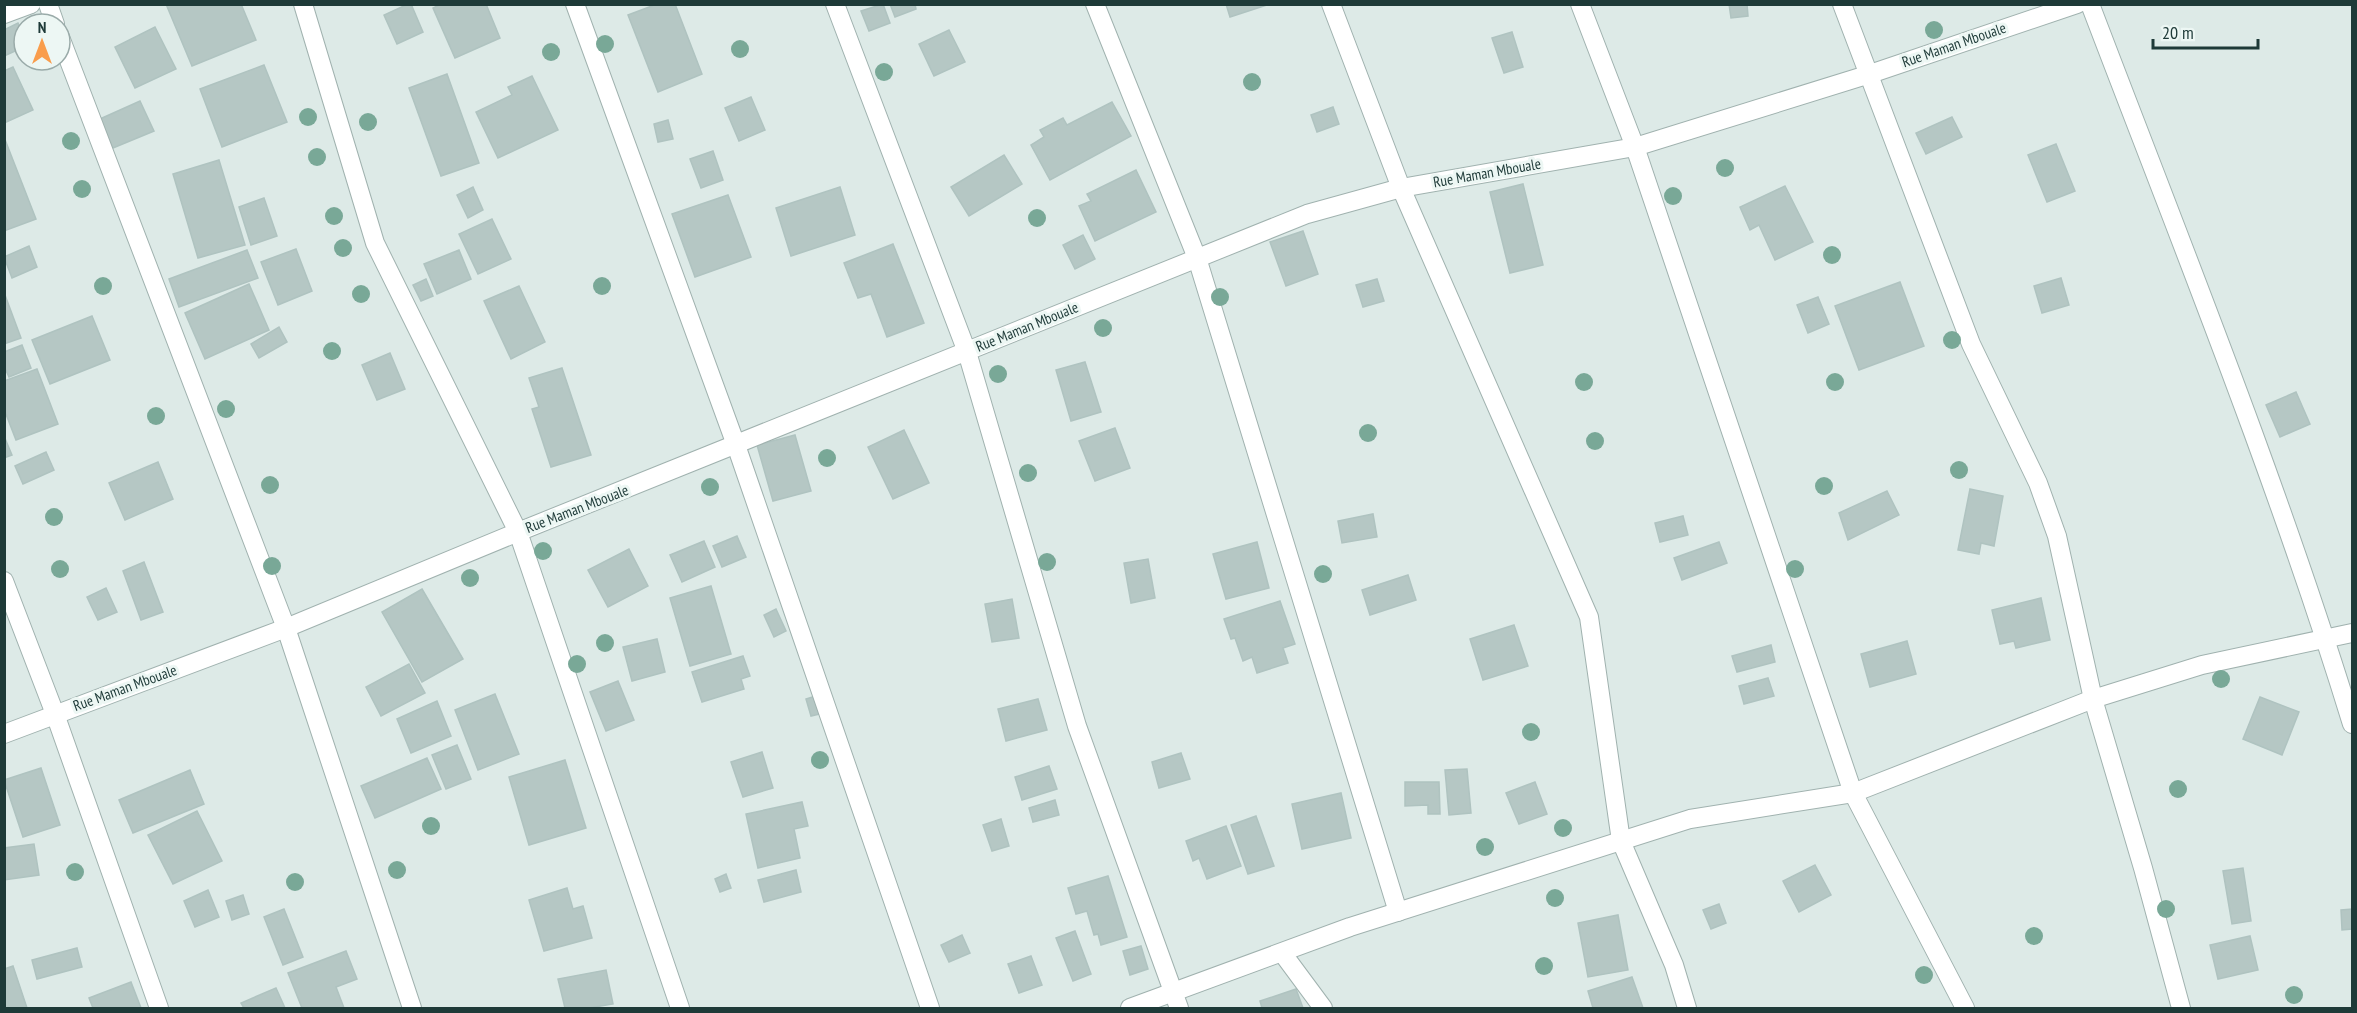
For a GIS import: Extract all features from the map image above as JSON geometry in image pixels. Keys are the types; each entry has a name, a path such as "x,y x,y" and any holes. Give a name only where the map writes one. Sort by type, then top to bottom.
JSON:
{"street":[{"path":"4,14 31,4"},
{"path":"303,4 375,243 518,532 680,1008"},
{"path":"575,4 736,446 930,1008"},
{"path":"835,4 968,352 1077,726 1176,1000"},
{"path":"1095,4 1197,258 1398,912"},
{"path":"1331,4 1401,188 1589,617 1621,842 1674,965 1687,1008"},
{"path":"1580,4 1635,147 1853,794 1965,1008"},
{"path":"1842,4 1971,344 2038,483 2057,536 2093,699 2181,1008"},
{"name":"Rue Maman Mbouale","path":"4,734 286,628 1307,214 1401,188 1635,147 1870,74 2077,4"},
{"path":"2090,4 2242,403 2325,637 2352,724"},
{"path":"72,68 286,628 412,1008"},
{"path":"4,581 55,714 159,1008"},
{"path":"1130,1008 1176,1000 1350,927 1690,819 1853,794 2093,699 2202,665 2352,633"},
{"path":"1282,954 1323,1008"}],"building":[{"path":"166,4 241,4 256,40 192,66"},
{"path":"411,4 423,32 397,44 384,15"},
{"path":"441,4 486,4 500,38 455,58 433,8"},
{"path":"657,4 675,4 702,74 658,92 628,15"},
{"path":"883,4 890,23 869,31 861,11"},
{"path":"890,4 915,4 916,9 895,17"},
{"path":"1226,4 1267,4 1267,5 1230,17"},
{"path":"1729,4 1747,4 1748,16 1731,18"},
{"path":"12,26 12,52 4,56 4,30"},
{"path":"155,27 176,69 135,88 115,47"},
{"path":"949,30 965,62 934,76 919,44"},
{"path":"1512,32 1523,67 1504,73 1492,38"},
{"path":"264,65 287,122 222,147 200,89"},
{"path":"12,67 12,72 15,72 33,110 4,123 4,71"},
{"path":"447,74 479,163 441,176 409,88"},
{"path":"532,76 558,130 498,158 476,112 512,95 508,87"},
{"path":"751,97 765,130 739,141 725,108"},
{"path":"140,101 154,131 113,148 100,119"},
{"path":"1112,102 1131,136 1050,180 1031,145 1044,137 1040,130 1063,118 1067,125"},
{"path":"1333,107 1339,124 1317,132 1311,115"},
{"path":"1952,117 1962,137 1926,154 1916,133"},
{"path":"668,120 673,139 658,142 654,124"},
{"path":"4,137 36,219 4,231"},
{"path":"2056,144 2075,191 2047,202 2028,155"},
{"path":"713,151 723,180 701,188 690,159"},
{"path":"1004,155 1022,184 969,216 951,187"},
{"path":"219,160 245,245 198,258 173,174"},
{"path":"1136,170 1156,212 1095,241 1079,206 1091,201 1087,194"},
{"path":"1523,184 1543,265 1510,273 1490,192"},
{"path":"1785,186 1813,242 1775,260 1759,225 1750,230 1740,207"},
{"path":"473,187 483,210 468,218 457,195"},
{"path":"840,187 855,235 791,256 776,208"},
{"path":"728,195 751,257 695,277 672,214"},
{"path":"264,198 277,236 251,245 239,207"},
{"path":"492,219 511,259 478,274 459,234"},
{"path":"1303,231 1318,274 1286,286 1270,242"},
{"path":"1083,235 1095,259 1075,269 1063,245"},
{"path":"893,244 924,323 887,337 871,294 858,298 844,263"},
{"path":"29,246 37,267 12,278 4,257"},
{"path":"296,249 312,291 278,305 261,262"},
{"path":"247,250 258,278 179,307 169,279"},
{"path":"459,250 471,279 437,294 424,264"},
{"path":"2061,278 2069,305 2042,313 2034,286"},
{"path":"426,279 433,296 421,301 413,285"},
{"path":"1377,279 1384,301 1363,307 1356,285"},
{"path":"1900,282 1924,346 1859,370 1835,306"},
{"path":"249,284 269,330 205,359 185,313"},
{"path":"519,286 545,342 511,359 484,301"},
{"path":"4,295 21,338 4,344"},
{"path":"1818,297 1829,324 1808,333 1797,305"},
{"path":"92,316 110,360 50,384 32,340"},
{"path":"279,327 287,342 259,358 251,344"},
{"path":"22,345 31,368 9,377 4,366 4,352"},
{"path":"390,353 405,389 377,400 362,365"},
{"path":"1085,362 1101,412 1071,421 1056,370"},
{"path":"562,368 591,455 551,467 532,409 539,407 529,378"},
{"path":"37,369 58,424 16,440 4,409 4,381"},
{"path":"2296,392 2310,424 2280,437 2266,405"},
{"path":"1115,428 1130,468 1095,481 1079,441"},
{"path":"904,430 929,483 893,499 868,447"},
{"path":"795,435 811,491 773,501 757,445"},
{"path":"4,436 12,455 4,458"},
{"path":"46,452 54,470 23,484 15,466"},
{"path":"158,462 173,499 125,520 109,483"},
{"path":"1970,489 2003,496 1994,546 1981,543 1979,554 1958,550"},
{"path":"1887,491 1899,515 1848,540 1839,513"},
{"path":"1373,514 1377,537 1342,543 1338,521"},
{"path":"1683,516 1688,535 1660,542 1655,523"},
{"path":"737,536 746,557 722,567 713,546"},
{"path":"704,541 715,567 682,582 670,555"},
{"path":"1257,542 1269,588 1226,599 1213,554"},
{"path":"1719,542 1727,563 1682,580 1674,558"},
{"path":"629,549 648,586 608,607 588,570"},
{"path":"1148,559 1155,598 1131,603 1124,563"},
{"path":"144,562 163,612 141,620 123,571"},
{"path":"1408,575 1416,600 1370,615 1362,590"},
{"path":"711,586 731,654 690,666 670,598"},
{"path":"106,588 117,612 98,620 87,597"},
{"path":"422,589 463,659 422,682 382,612"},
{"path":"2041,598 2050,640 2016,648 2014,641 2000,644 1992,610"},
{"path":"1012,599 1019,638 992,642 985,604"},
{"path":"1280,601 1295,644 1283,648 1288,663 1257,673 1252,657 1243,661 1235,638 1231,639 1224,619"},
{"path":"776,609 786,631 774,637 764,615"},
{"path":"1514,625 1528,666 1483,680 1470,639"},
{"path":"657,639 665,672 632,681 623,647"},
{"path":"1907,641 1916,674 1870,687 1861,654"},
{"path":"1771,645 1775,662 1737,672 1732,656"},
{"path":"743,656 750,676 741,679 744,689 702,702 692,672"},
{"path":"409,664 425,693 381,716 366,687"},
{"path":"1768,678 1774,696 1744,704 1739,686"},
{"path":"618,681 634,720 606,731 590,692"},
{"path":"495,694 519,754 478,770 455,710"},
{"path":"819,695 824,713 811,716 806,699"},
{"path":"2260,697 2299,712 2282,755 2243,739"},
{"path":"1038,699 1047,730 1006,741 998,709"},
{"path":"437,701 451,736 411,753 397,719"},
{"path":"457,745 471,779 446,789 432,755"},
{"path":"762,752 773,788 743,797 731,762"},
{"path":"1181,753 1190,779 1159,788 1152,762"},
{"path":"427,758 441,789 375,818 361,786"},
{"path":"565,760 586,828 529,845 509,777"},
{"path":"1049,766 1057,789 1022,800 1015,777"},
{"path":"41,768 60,825 23,837 4,780"},
{"path":"1467,769 1471,813 1449,815 1445,770"},
{"path":"190,770 204,804 133,833 119,800"},
{"path":"1405,782 1439,782 1440,814 1428,814 1428,805 1405,806"},
{"path":"1535,782 1547,814 1519,824 1506,793"},
{"path":"1341,793 1351,838 1302,849 1292,804"},
{"path":"1055,800 1059,815 1033,822 1029,808"},
{"path":"802,802 808,826 794,829 800,858 758,868 746,814"},
{"path":"197,811 222,861 173,884 148,835"},
{"path":"1256,816 1274,866 1248,874 1231,825"},
{"path":"1001,819 1009,846 992,851 983,825"},
{"path":"1226,826 1241,866 1207,879 1199,858 1193,861 1186,841"},
{"path":"34,844 39,875 4,880 4,848"},
{"path":"1815,865 1831,895 1799,912 1783,881"},
{"path":"2243,868 2251,921 2232,924 2223,871"},
{"path":"796,870 801,892 764,902 758,880"},
{"path":"726,874 731,888 720,892 715,879"},
{"path":"1108,876 1127,937 1101,945 1098,934 1094,935 1087,911 1076,914 1068,888"},
{"path":"567,888 573,909 583,906 592,938 544,951 529,900"},
{"path":"208,890 219,917 195,927 184,901"},
{"path":"243,895 249,914 232,920 226,901"},
{"path":"1719,904 1726,923 1711,929 1703,910"},
{"path":"284,909 303,957 283,965 264,917"},
{"path":"2352,909 2352,929 2342,930 2341,910"},
{"path":"1618,915 1628,970 1588,977 1578,923"},
{"path":"1075,931 1091,974 1073,981 1056,938"},
{"path":"962,935 970,953 949,962 941,945"},
{"path":"2250,936 2258,970 2218,979 2210,945"},
{"path":"1141,946 1148,969 1130,975 1123,951"},
{"path":"77,948 82,967 37,979 32,960"},
{"path":"346,951 357,979 336,987 344,1008 302,1008 288,973"},
{"path":"1031,956 1042,985 1019,993 1008,964"},
{"path":"13,966 27,1008 4,1008 4,969"},
{"path":"606,970 613,1004 589,1008 565,1008 558,979"},
{"path":"1632,977 1643,1008 1593,1008 1588,991"},
{"path":"131,982 141,1008 93,1008 89,998"},
{"path":"276,988 285,1008 244,1008 241,1003"},
{"path":"1296,989 1303,1008 1262,1008 1260,1001"}]}
